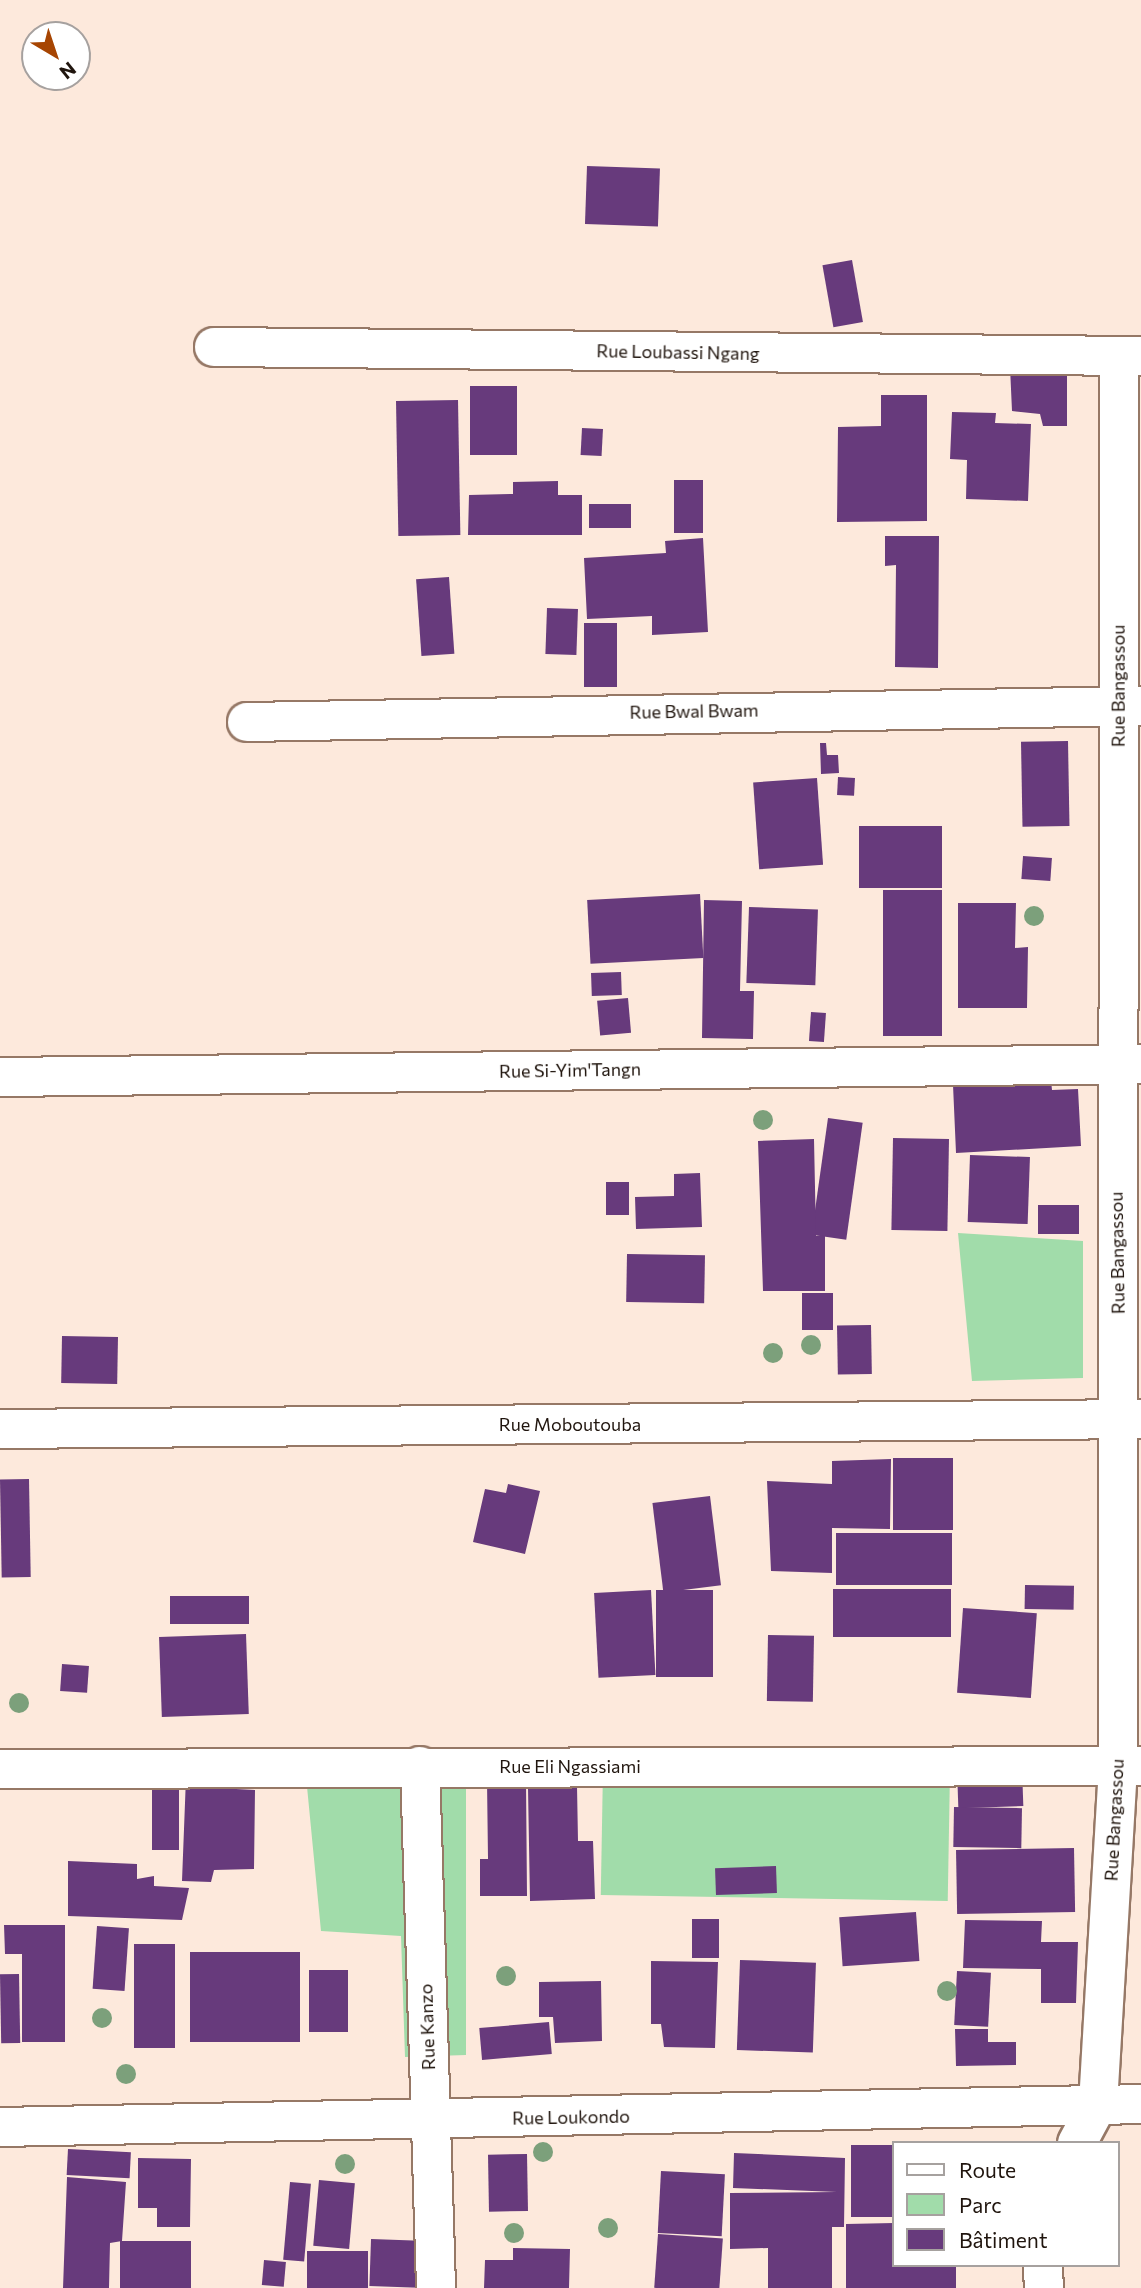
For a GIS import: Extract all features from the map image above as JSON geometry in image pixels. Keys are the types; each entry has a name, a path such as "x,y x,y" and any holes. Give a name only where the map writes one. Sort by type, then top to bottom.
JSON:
{"street":[{"name":"Rue Loubassi Ngang","path":"214,347 1130,356"},
{"name":"Rue Bangassou","path":"1078,2141 1098,2104 1129,1766 1127,1064 1130,356"},
{"name":"Rue Bwal Bwam","path":"247,722 1130,706"},
{"name":"Rue Si-Yim'Tangn","path":"0,1077 1127,1064"},
{"name":"Rue Moboutouba","path":"0,1429 1130,1419"},
{"name":"Rue Kanzo","path":"420,1766 436,2288"},
{"name":"Rue Eli Ngassiami","path":"0,1769 1129,1766"},
{"name":"Rue Loukondo","path":"0,2127 430,2121 1141,2104"},
{"path":"1043,2267 1044,2288"}],"green space":[{"path":"958,1233 1083,1241 1083,1378 972,1381"},
{"path":"603,1765 950,1771 948,1901 601,1895"},
{"path":"305,1766 466,1779 466,2055 405,2057 401,1936 321,1931"}],"building":[{"path":"587,166 660,169 658,227 585,224"},
{"path":"852,260 863,322 833,327 822,265"},
{"path":"1067,365 1067,426 1043,426 1040,414 1012,411 1010,367"},
{"path":"470,386 517,386 517,455 470,455"},
{"path":"881,395 927,395 927,521 837,522 838,427 881,426"},
{"path":"458,400 460,535 398,536 396,401"},
{"path":"952,412 996,413 995,423 1031,424 1028,501 966,499 967,460 950,459"},
{"path":"582,428 603,429 602,456 581,455"},
{"path":"674,480 703,480 703,533 674,533"},
{"path":"558,481 558,495 582,495 582,535 468,535 469,495 513,494 513,482"},
{"path":"589,504 631,504 631,528 589,528"},
{"path":"885,536 939,536 938,668 895,667 896,565 885,566"},
{"path":"703,538 708,632 652,635 652,616 587,619 584,558 666,553 665,541"},
{"path":"449,577 454,654 421,656 416,579"},
{"path":"547,608 578,609 576,655 545,654"},
{"path":"584,623 617,623 617,687 584,687"},
{"path":"1068,741 1069,826 1022,827 1021,742"},
{"path":"820,743 826,743 827,755 838,755 839,773 821,774"},
{"path":"838,777 855,778 854,796 837,795"},
{"path":"817,778 823,865 759,869 753,782"},
{"path":"859,826 942,826 942,888 859,888"},
{"path":"1023,856 1052,858 1050,881 1021,879"},
{"path":"883,890 942,890 942,1036 883,1036"},
{"path":"700,894 703,958 591,964 587,900"},
{"path":"704,900 742,901 740,991 754,991 753,1039 702,1038"},
{"path":"958,903 1016,903 1015,948 1028,947 1027,1008 958,1008"},
{"path":"749,907 818,909 815,985 746,983"},
{"path":"621,972 622,995 592,996 591,973"},
{"path":"628,998 631,1033 600,1036 597,1001"},
{"path":"811,1012 826,1013 824,1042 809,1041"},
{"path":"1051,1080 1052,1090 1078,1089 1081,1146 956,1153 953,1085"},
{"path":"828,1118 863,1123 846,1240 812,1235"},
{"path":"893,1138 949,1139 947,1231 891,1230"},
{"path":"814,1139 816,1236 825,1235 825,1291 763,1291 758,1141"},
{"path":"970,1155 1030,1157 1028,1224 968,1222"},
{"path":"700,1173 702,1227 636,1229 635,1197 674,1196 674,1174"},
{"path":"606,1182 629,1182 629,1215 606,1215"},
{"path":"1038,1205 1079,1205 1079,1234 1038,1234"},
{"path":"627,1254 705,1255 704,1303 626,1302"},
{"path":"802,1293 833,1293 833,1330 802,1330"},
{"path":"871,1325 872,1374 838,1375 837,1326"},
{"path":"62,1336 118,1337 117,1384 61,1383"},
{"path":"893,1458 953,1458 953,1530 893,1530"},
{"path":"891,1459 890,1529 832,1528 832,1573 771,1571 767,1481 832,1484 832,1461"},
{"path":"29,1479 31,1577 2,1577 0,1480"},
{"path":"508,1484 540,1491 525,1554 473,1542 485,1489 506,1493"},
{"path":"710,1496 721,1585 663,1592 652,1503"},
{"path":"836,1533 952,1533 952,1585 836,1585"},
{"path":"1025,1585 1074,1586 1074,1610 1025,1609"},
{"path":"833,1589 951,1589 951,1637 833,1637"},
{"path":"651,1590 655,1675 599,1678 594,1593"},
{"path":"656,1590 713,1590 713,1677 656,1677"},
{"path":"170,1596 249,1596 249,1624 170,1624"},
{"path":"963,1608 1037,1613 1031,1698 957,1693"},
{"path":"246,1634 249,1714 162,1717 159,1637"},
{"path":"768,1635 814,1636 813,1702 767,1701"},
{"path":"62,1664 89,1666 87,1693 60,1691"},
{"path":"1022,1768 1023,1806 958,1808 957,1770"},
{"path":"152,1769 179,1769 179,1850 152,1850"},
{"path":"217,1776 217,1788 255,1790 254,1869 214,1870 211,1882 182,1881 186,1777"},
{"path":"487,1781 526,1781 527,1896 480,1896 480,1859 488,1859"},
{"path":"577,1786 578,1841 593,1841 595,1899 530,1901 528,1788"},
{"path":"954,1807 1022,1808 1021,1848 953,1847"},
{"path":"1074,1848 1075,1912 957,1914 956,1850"},
{"path":"68,1861 137,1864 137,1879 154,1876 154,1886 189,1888 182,1920 68,1916"},
{"path":"776,1866 777,1893 716,1895 715,1868"},
{"path":"916,1912 919,1961 843,1966 839,1917"},
{"path":"692,1919 719,1919 719,1958 692,1958"},
{"path":"965,1920 1042,1921 1041,1942 1078,1942 1076,2003 1041,2003 1041,1969 963,1968"},
{"path":"4,1925 65,1925 65,2042 22,2042 22,1954 5,1954"},
{"path":"97,1926 129,1928 125,1991 93,1989"},
{"path":"134,1944 175,1944 175,2048 134,2048"},
{"path":"190,1952 300,1952 300,2042 190,2042"},
{"path":"740,1960 816,1963 813,2053 737,2050"},
{"path":"651,1961 718,1962 715,2048 664,2047 661,2024 651,2024"},
{"path":"309,1970 348,1970 348,2032 309,2032"},
{"path":"957,1971 991,1973 988,2027 954,2025"},
{"path":"0,1974 19,1974 20,2043 1,2043"},
{"path":"601,1981 602,2041 555,2043 553,2017 539,2017 539,1982"},
{"path":"549,2022 552,2054 482,2060 479,2028"},
{"path":"955,2029 988,2029 988,2042 1016,2042 1016,2065 956,2066"},
{"path":"851,2145 892,2145 892,2217 851,2217"},
{"path":"68,2149 131,2152 130,2178 67,2175"},
{"path":"734,2153 845,2158 844,2227 832,2227 832,2288 768,2288 768,2248 730,2249 730,2193 837,2192 733,2188"},
{"path":"527,2154 528,2211 489,2212 488,2155"},
{"path":"138,2158 191,2159 190,2227 157,2227 157,2208 138,2208"},
{"path":"661,2171 725,2174 722,2236 658,2233"},
{"path":"67,2177 126,2182 122,2241 110,2243 109,2288 63,2288"},
{"path":"319,2180 355,2183 349,2249 313,2246"},
{"path":"290,2182 311,2184 304,2262 283,2260"},
{"path":"892,2223 892,2267 956,2267 956,2288 846,2288 846,2224"},
{"path":"658,2234 723,2239 719,2288 654,2288"},
{"path":"371,2239 427,2241 425,2288 369,2286"},
{"path":"120,2241 191,2241 191,2288 120,2288"},
{"path":"513,2248 570,2249 569,2288 484,2288 485,2260 513,2260"},
{"path":"307,2251 368,2251 368,2288 307,2288"},
{"path":"264,2260 286,2262 284,2287 262,2285"}]}
